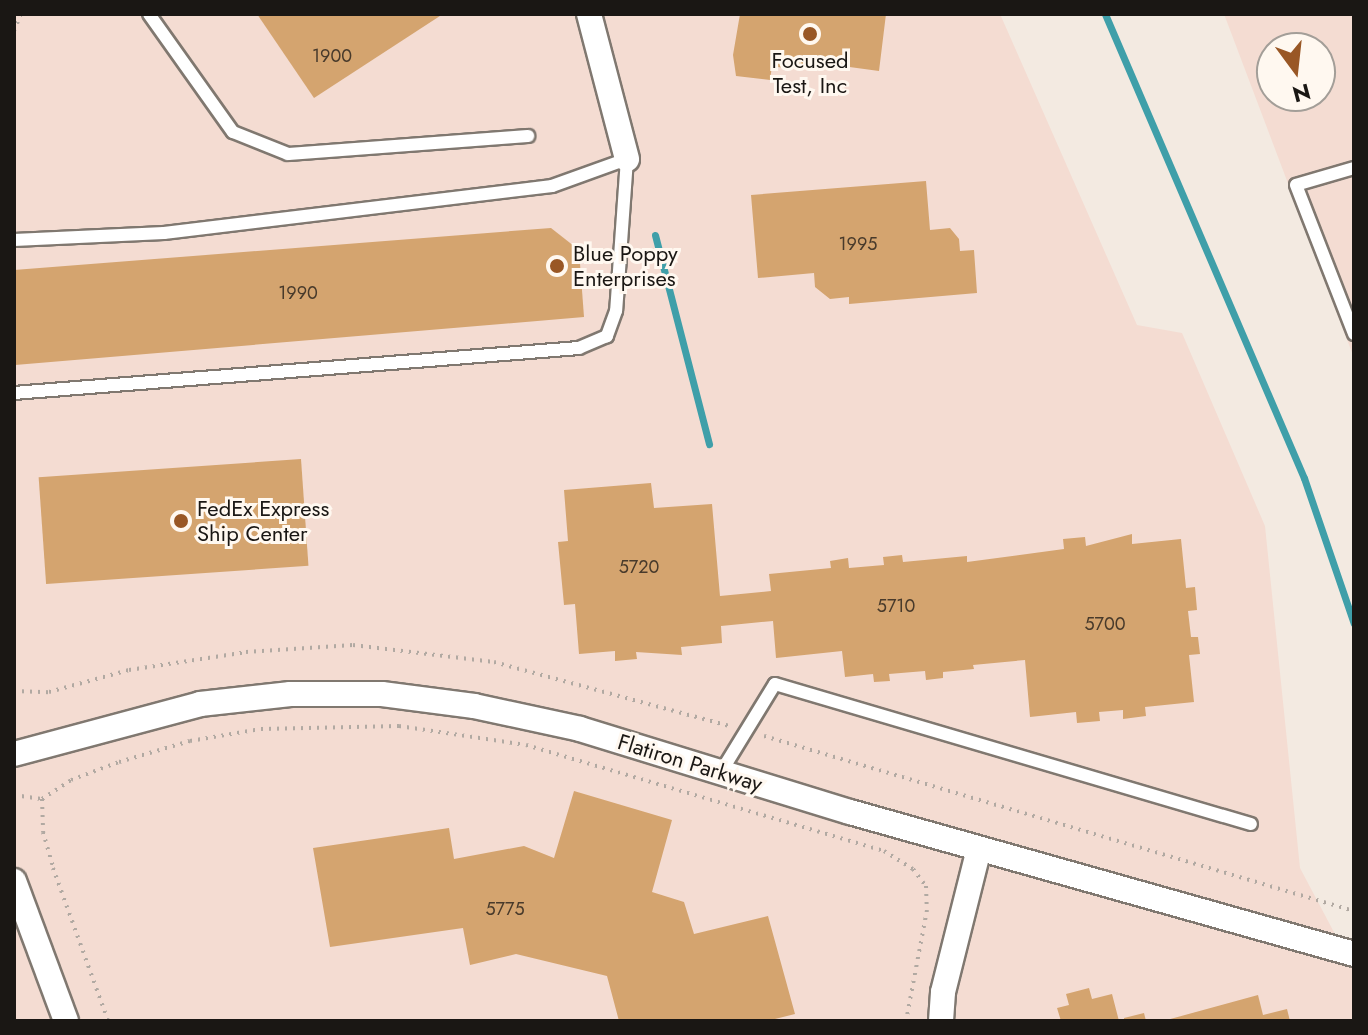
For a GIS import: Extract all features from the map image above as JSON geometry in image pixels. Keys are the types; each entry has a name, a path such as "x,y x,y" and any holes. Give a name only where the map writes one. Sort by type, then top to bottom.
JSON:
{"street":[{"path":"589,14 627,159"},
{"name":"Flatiron Parkway","path":"14,754 200,704 290,694 382,694 580,729 979,849 1354,954"},
{"path":"941,1021 943,992 979,849"},
{"path":"14,881 66,1021"}],"lane":[{"path":"149,14 233,132 288,154 528,136"},
{"path":"14,240 164,233 522,190 552,186 627,159 616,311 607,336 579,348 14,393"},
{"path":"1354,168 1296,185 1354,334"},
{"path":"721,772 775,684 1251,824"}],"path":[{"path":"14,31 21,14"},
{"path":"14,795 42,799 71,780 119,762 190,741 261,729 399,726 526,745 884,851 913,869 926,886 927,910 906,1021"},
{"path":"42,799 43,832 53,868 108,1021"}],"shaded area":[{"path":"14,14 1000,14 1137,325 1182,333 1265,526 1300,868 1354,970 1354,1021 14,1021"},
{"path":"1224,14 1354,14 1354,358 1261,112 1336,112 1336,32 1256,32 1256,99"}],"building":[{"path":"257,14 443,14 314,98"},
{"name":"Focused Test, Inc","path":"740,14 886,14 879,71 820,63 818,68 798,66 785,59 784,68 772,66 770,80 736,76 733,55"},
{"path":"926,181 930,230 950,228 959,239 960,251 974,250 977,293 849,304 849,297 830,299 815,287 814,273 758,278 751,195"},
{"path":"551,228 579,250 584,317 15,365 14,270"},
{"path":"301,459 308,566 46,584 39,477"},
{"path":"651,483 654,508 712,504 720,596 771,591 769,574 831,568 830,561 848,558 849,568 884,565 883,557 902,555 903,562 967,556 967,562 1064,549 1063,539 1085,537 1086,546 1132,534 1132,544 1181,539 1186,588 1195,587 1197,610 1188,611 1191,637 1198,637 1200,654 1189,655 1194,702 1145,707 1146,716 1123,719 1123,710 1099,712 1100,721 1077,723 1076,712 1030,717 1025,660 973,665 974,669 943,672 943,678 926,680 925,671 889,674 890,681 874,682 873,674 845,677 842,651 776,658 773,621 721,626 722,643 681,647 682,655 636,652 637,659 615,661 615,651 579,654 575,604 564,605 558,542 568,541 564,490"},
{"path":"574,791 672,820 652,892 684,902 694,934 768,916 795,1014 767,1021 619,1021 607,976 516,954 470,965 463,928 330,947 313,848 449,828 454,859 524,846 554,858"},
{"path":"1089,988 1092,999 1112,994 1119,1021 1061,1021 1057,1008 1069,1005 1066,994"},
{"path":"1258,995 1263,1015 1287,1009 1290,1021 1163,1021"},
{"path":"1144,1013 1146,1021 1124,1021 1124,1018"}],"waterway":[{"path":"1105,14 1304,478 1354,624"},
{"path":"655,235 709,444"}],"place":[{"name":"Focused Test, Inc","path":"810,34"},
{"name":"Blue Poppy Enterprises","path":"557,266"},
{"name":"FedEx Express Ship Center","path":"181,521"}]}
